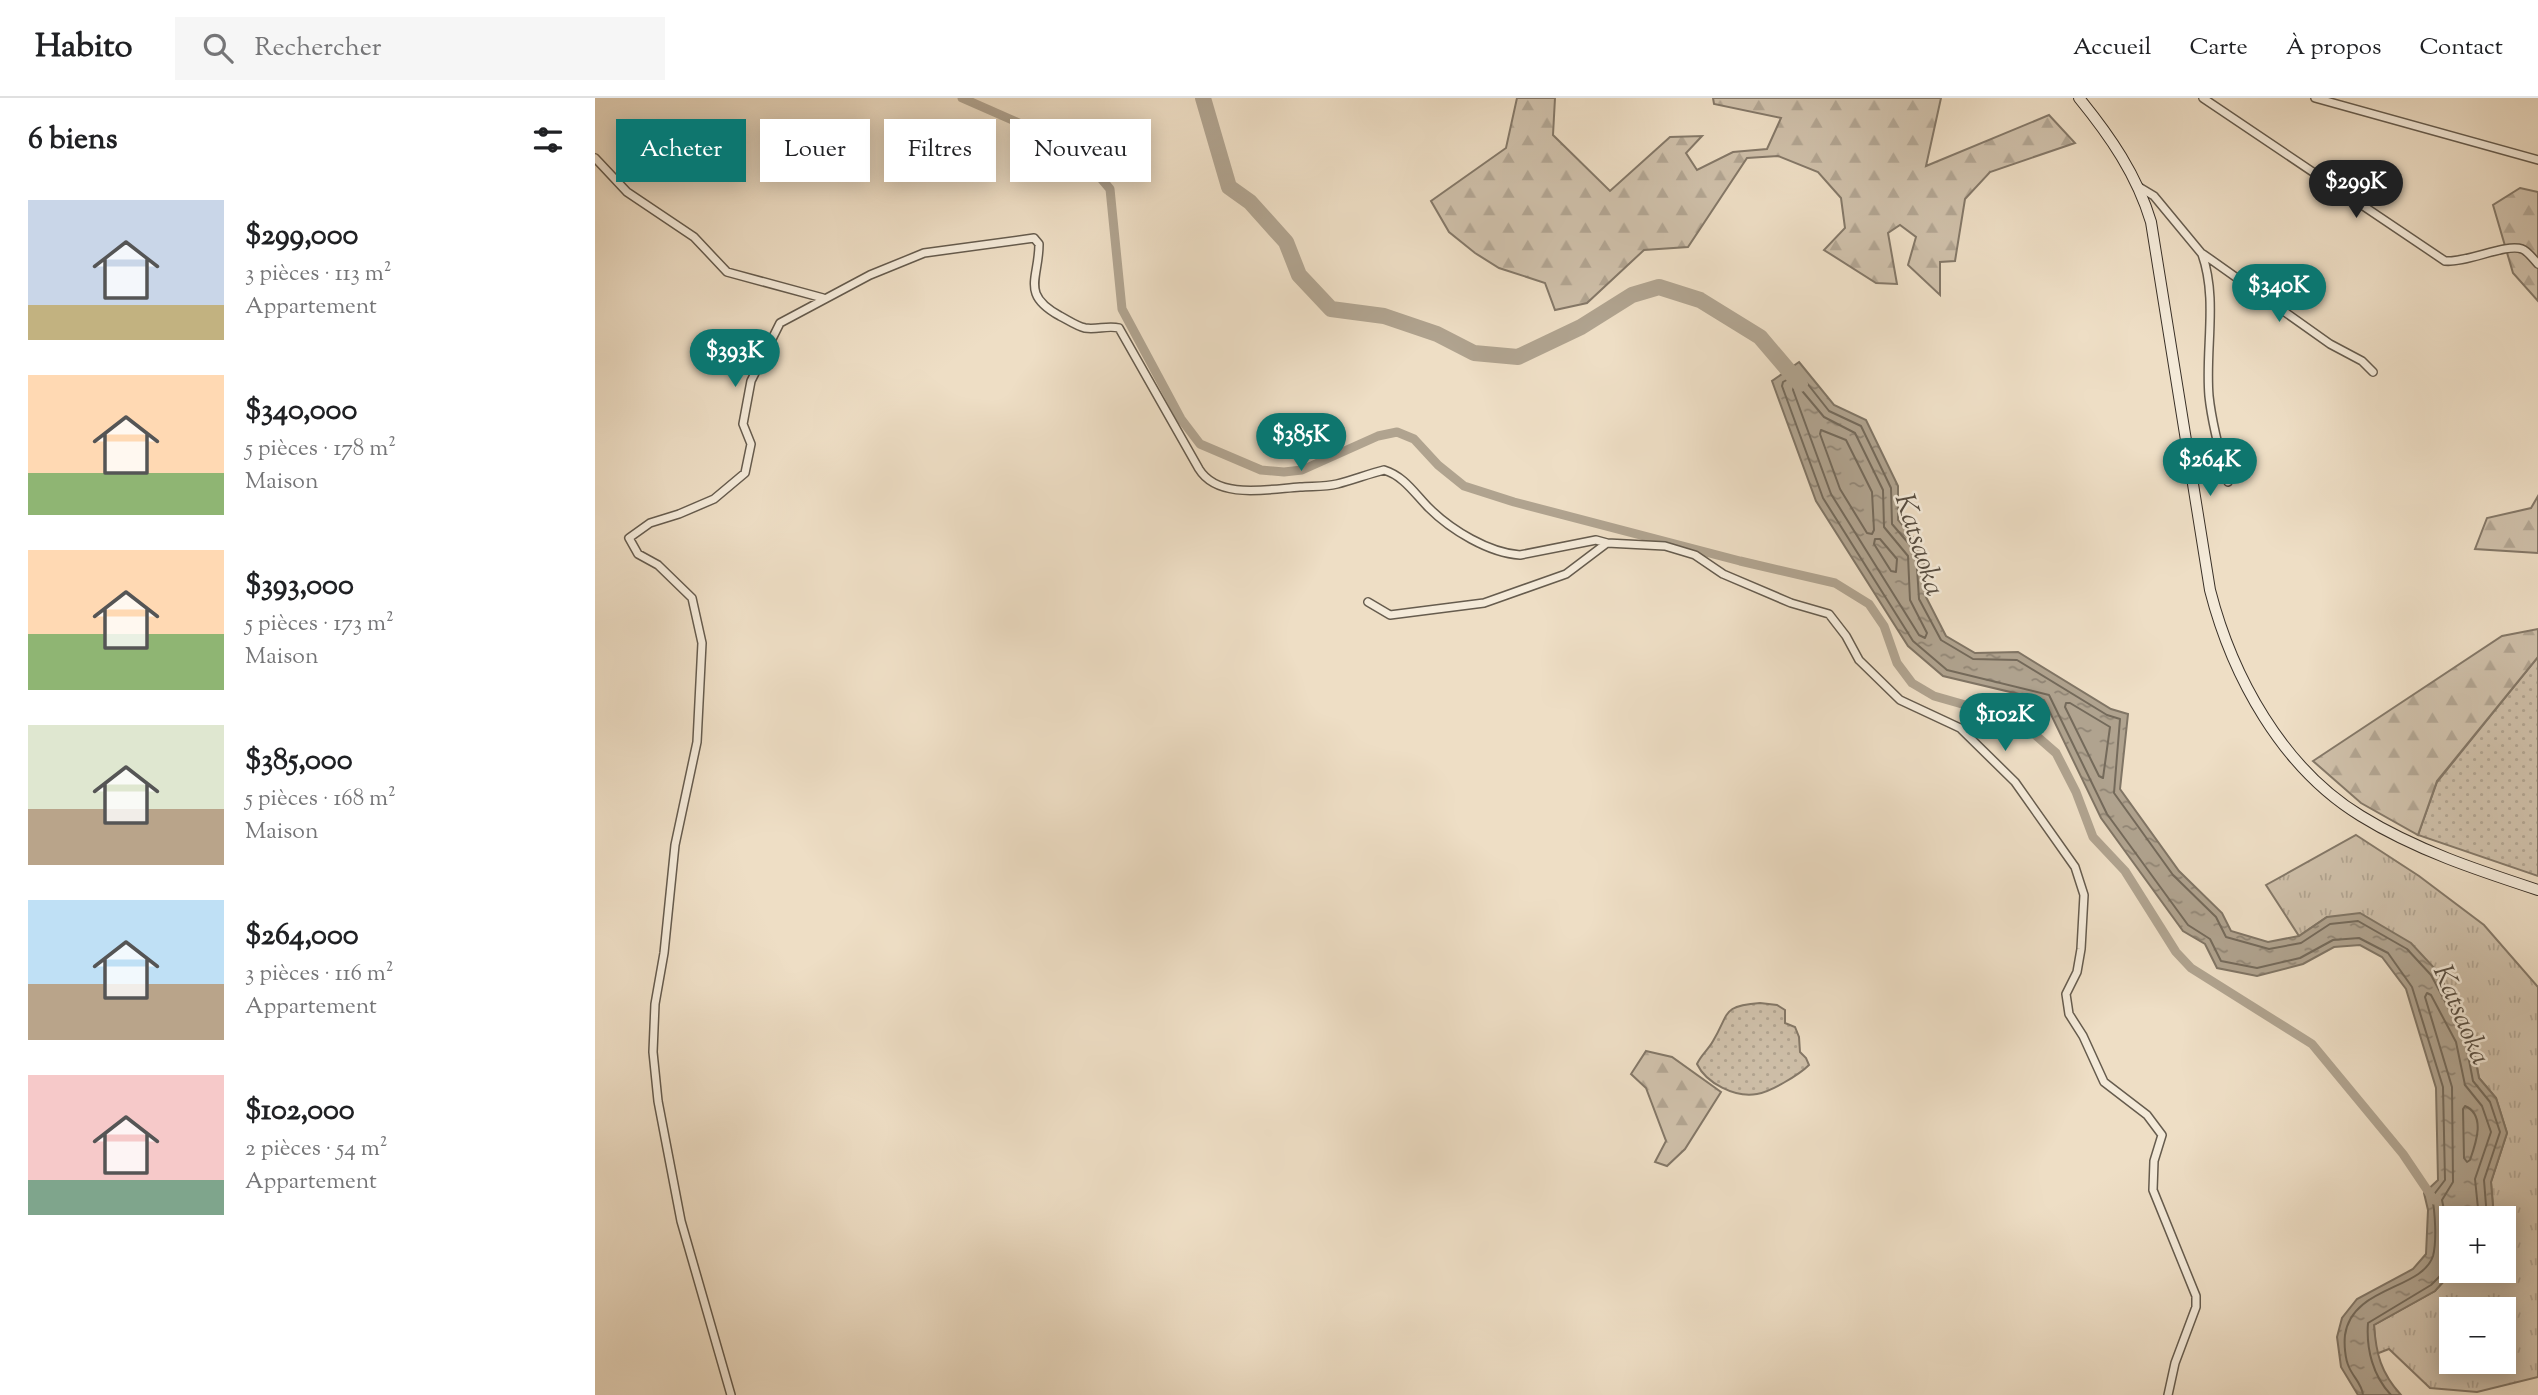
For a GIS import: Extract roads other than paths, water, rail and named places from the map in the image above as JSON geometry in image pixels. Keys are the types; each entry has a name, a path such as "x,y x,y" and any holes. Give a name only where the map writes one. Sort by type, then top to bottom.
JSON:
{"main road":[{"path":"2080,98 2112,142 2139,187 2151,222 2210,590 2226,643 2256,704 2306,771 2358,815 2431,853 2538,890"}],"street":[{"path":"2203,98 2445,261 2458,262 2518,248 2523,249 2538,264"},
{"path":"2315,98 2538,160"},
{"path":"595,158 627,192 694,237 727,272 824,298"},
{"path":"2139,187 2154,196 2203,254 2330,344 2362,361 2374,372"},
{"path":"731,1395 681,1221 658,1101 653,1052 655,1004 664,953 675,845 697,742 702,643 692,598 657,565 638,554 629,538 650,523 714,499 745,473 751,444 743,424 751,380 780,323 870,275 924,253 1034,238 1039,246 1034,283 1037,299 1047,309 1080,326 1093,329 1119,327 1203,476 1213,482 1237,491 1257,491 1335,485 1384,470 1398,476 1431,510 1454,527 1479,543 1509,553 1520,555 1596,540 1665,546 1695,555 1723,574 1791,603 1829,614 1846,636 1859,660 1900,700 1960,728 2015,782 2075,867 2084,895 2077,972 2066,994 2069,1014 2083,1036 2104,1082 2147,1115 2162,1135 2154,1161 2153,1190 2196,1296 2196,1307 2175,1363 2168,1395"},
{"path":"2203,254 2210,286 2209,396 2220,456 2228,482"},
{"path":"1368,601 1390,615 1484,603 1566,574 1607,542"}],"water":[{"path":"1799,362 1834,405 1866,420 1898,486 1898,520 1923,549 1926,597 1946,636 1975,653 2018,652 2111,709 2128,714 2120,789 2179,871 2222,913 2231,931 2268,942 2299,936 2327,917 2360,913 2411,943 2437,971 2471,1037 2479,1078 2496,1098 2507,1133 2491,1182 2493,1206 2439,1206 2439,1283 2442,1283 2435,1291 2374,1325 2381,1363 2401,1395 2358,1395 2341,1367 2337,1337 2342,1318 2357,1299 2413,1269 2426,1254 2428,1210 2424,1193 2438,1180 2436,1088 2406,989 2382,957 2360,945 2334,947 2303,964 2257,976 2217,968 2205,944 2183,931 2101,818 2044,700 1943,676 1908,646 1816,501 1772,381"}],"waterway":[{"path":"962,98 1019,123 1058,155 1083,164 1110,189 1122,309 1181,419 1200,444 1261,470 1284,472 1302,470 1378,436 1397,432 1414,439 1438,465 1464,486 1514,502 1835,583 1869,604 1884,626 1897,663 1912,683 1934,696 2024,725 2056,753 2076,792 2093,837 2125,871 2176,952 2191,968 2312,1044 2403,1154 2434,1200"},
{"name":"Katsaoka","path":"1203,98 1229,187 1250,202 1286,242 1299,275 1331,309 1384,316 1437,334 1474,353 1518,357 1581,327 1632,295 1659,287 1700,300 1760,337 1800,384"}]}
